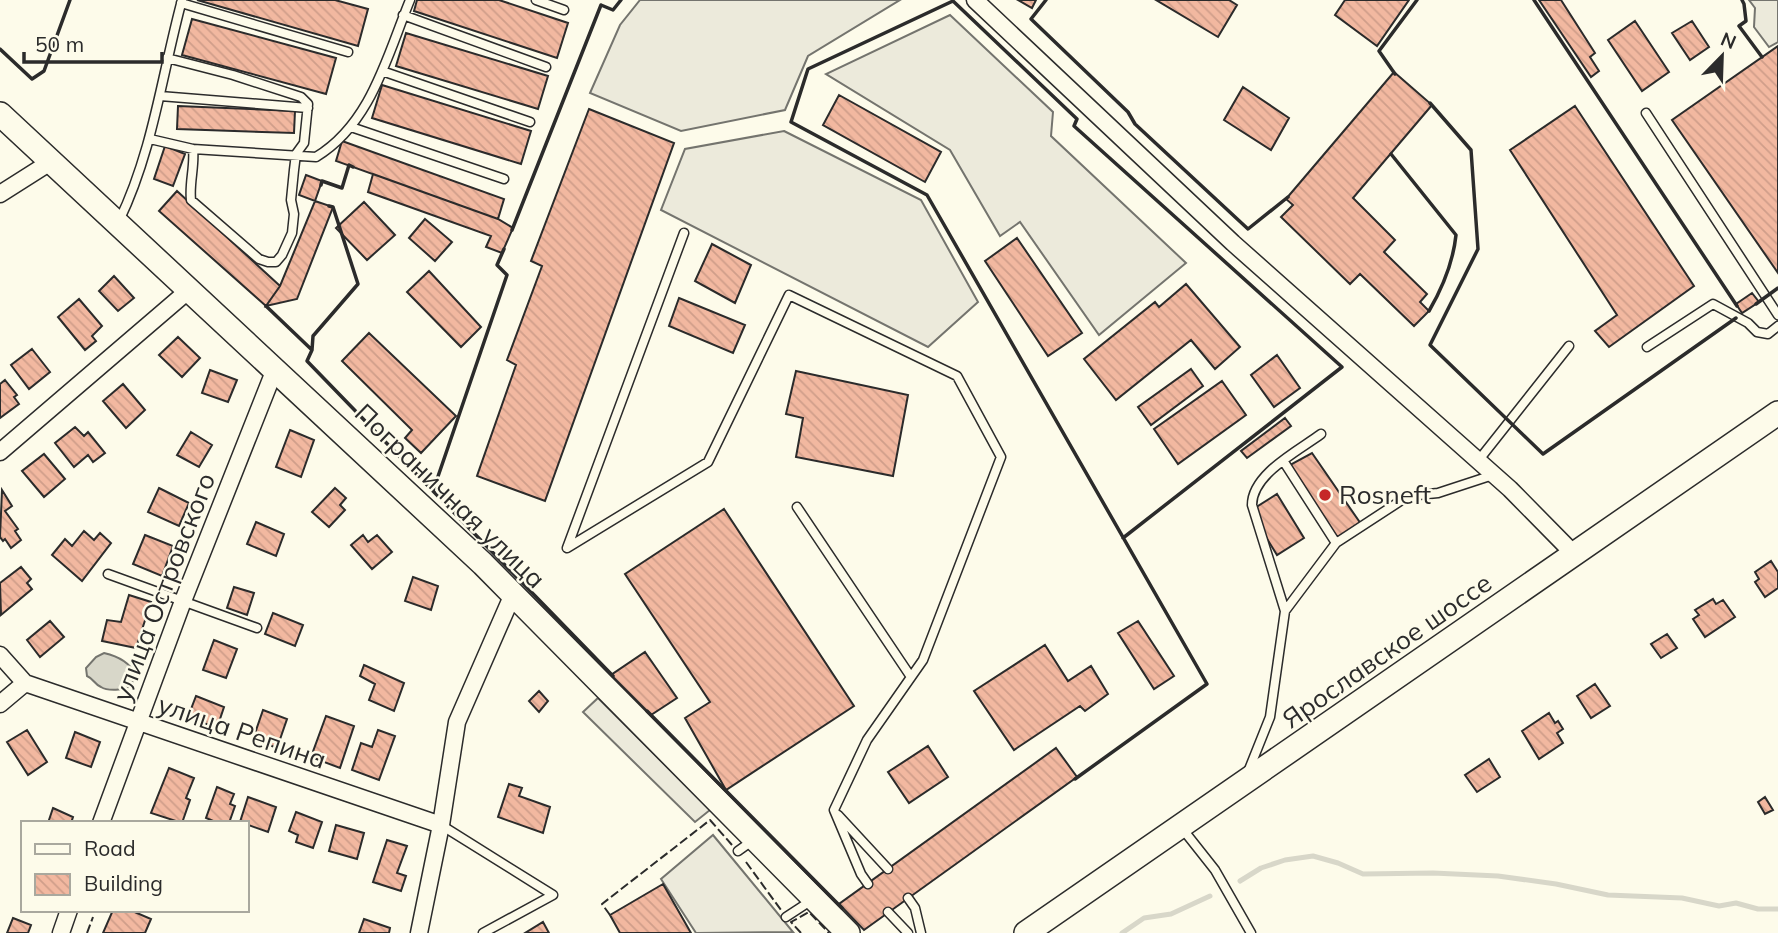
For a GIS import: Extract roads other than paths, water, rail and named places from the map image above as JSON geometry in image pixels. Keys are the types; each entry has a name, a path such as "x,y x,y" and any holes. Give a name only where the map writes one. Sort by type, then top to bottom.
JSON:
{"street":[{"path":"975,0 1233,243 1478,461 1574,555"},
{"name":"Пограничная улица","path":"0,114 513,594 746,845 814,899 848,933"},
{"path":"0,194 52,161"},
{"path":"0,452 189,290"},
{"name":"улица Островского","path":"102,821 183,601 275,369"},
{"name":"Ярославское шоссе","path":"1026,933 1778,413"},
{"path":"419,933 441,825 457,722 513,594"},
{"name":"улица Репина","path":"0,654 25,683 441,825"},
{"path":"0,704 25,683"},
{"path":"61,933 68,912"}],"lane":[{"path":"150,139 193,149 316,157 330,149 360,115 382,71 410,0"},
{"path":"536,0 564,10"},
{"path":"118,223 141,170 150,139 182,1 348,52"},
{"path":"403,15 546,67"},
{"path":"167,58 302,97 308,104 304,143 296,154 291,200 294,214 292,233 282,256 276,262 259,259 191,200 195,164 193,149"},
{"path":"382,71 530,122"},
{"path":"160,96 308,108"},
{"path":"1646,113 1778,315"},
{"path":"351,127 505,179"},
{"path":"684,233 567,548 708,462 789,295 957,376 1001,457 923,660 867,740 834,810 860,874 868,884"},
{"path":"1647,347 1713,304 1748,323 1757,332 1768,334 1778,326"},
{"path":"1478,461 1569,346"},
{"path":"1243,784 1270,718 1285,611 1252,505 1252,495 1262,478 1321,434"},
{"path":"1284,462 1336,543"},
{"path":"1285,611 1336,543 1408,496 1426,495 1493,475"},
{"path":"797,508 911,677"},
{"path":"107,574 257,628"},
{"path":"834,810 888,869"},
{"path":"441,825 553,895 483,933"},
{"path":"1181,827 1215,870 1251,933"},
{"path":"908,898 915,908 921,933"},
{"path":"786,916 814,899"},
{"path":"888,912 908,933"}],"waterway":[{"path":"1240,881 1261,868 1285,860 1313,856 1363,874 1498,876 1608,895 1682,898 1719,906 1736,903 1758,909 1778,909"},
{"path":"1122,933 1144,918 1171,914 1210,896"}],"place":[{"name":"Rosneft","path":"1325,495"}]}
